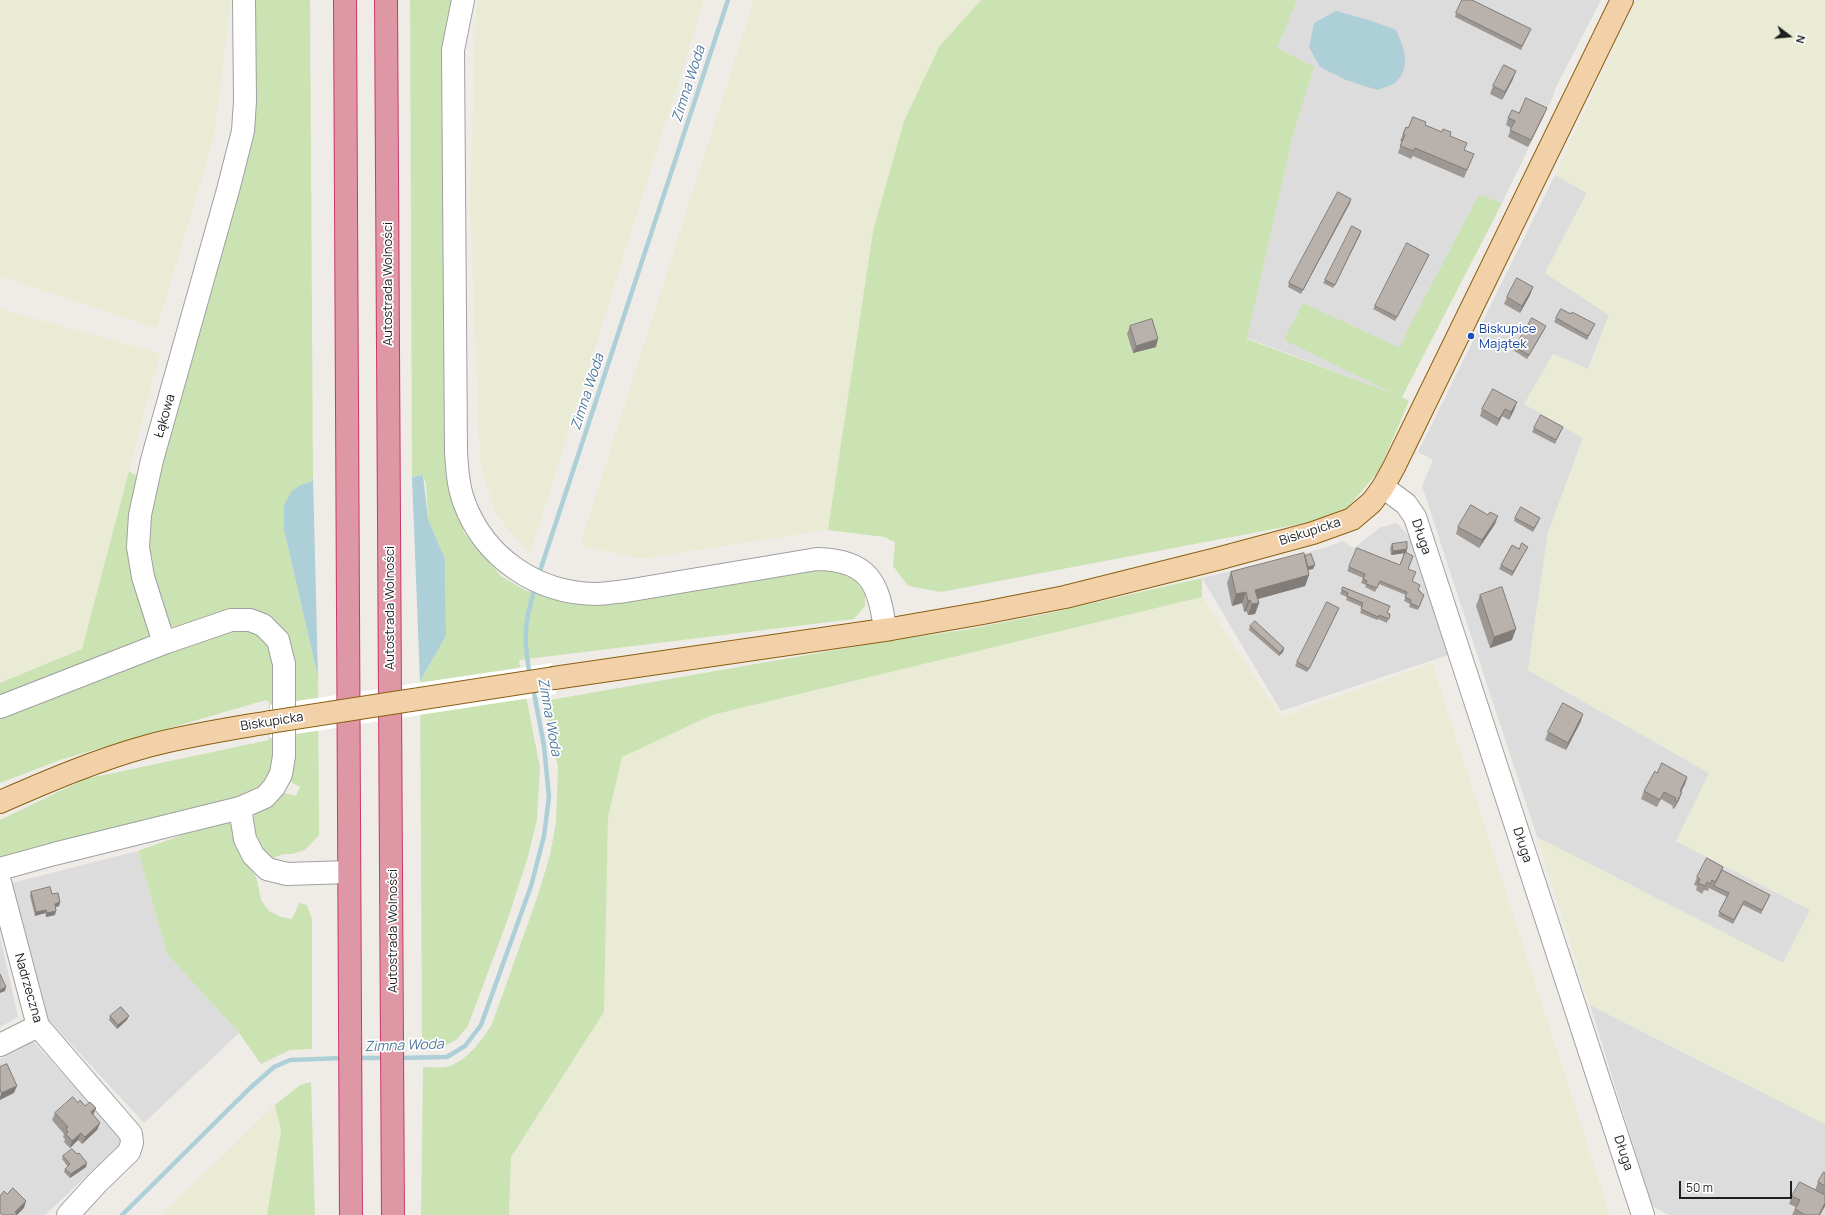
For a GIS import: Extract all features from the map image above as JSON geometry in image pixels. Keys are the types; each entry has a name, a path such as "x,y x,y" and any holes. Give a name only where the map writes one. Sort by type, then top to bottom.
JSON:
{"highway":[{"path":"345,0 351,1215"},
{"name":"Autostrada Wolności","path":"386,0 393,1215"}],"main road":[{"name":"Biskupicka","path":"0,802 80,768 148,746 209,732 983,613 1065,597 1248,551 1326,529 1352,518 1372,502 1383,487 1459,336 1622,0"}],"street":[{"name":"Łąkowa","path":"164,643 143,576 138,547 140,515 152,460 228,190 243,131 245,101 244,0"},
{"path":"463,0 454,50 456,462 463,501 472,522 484,540 498,556 514,569 538,581 564,590 595,594 626,591 817,559 834,559 850,564 870,578 879,593 885,629"},
{"name":"Długa","path":"1383,487 1406,504 1415,517 1643,1215"},
{"path":"0,707 164,643 231,620 250,620 263,625 278,640 284,664 284,756 281,774 274,787 265,797 240,808 54,854 0,869"},
{"path":"240,808 245,839 253,854 267,869 287,874 349,872"},
{"name":"Nadrzeczna","path":"0,882 38,1026 131,1134 132,1143 129,1152 68,1215"},
{"path":"0,1045 38,1026"}],"shaded area":[{"path":"1297,0 1601,0 1555,89 1553,97 1502,203 1402,397 1247,338 1294,131 1313,67 1276,48"},
{"path":"1555,175 1587,193 1545,273 1609,315 1588,369 1583,438 1548,533 1528,670 1710,773 1676,841 1810,910 1783,963 1537,837 1422,486 1433,460 1418,452"},
{"path":"1397,523 1408,535 1454,653 1281,711 1202,578 1325,548 1342,541 1354,548 1381,527"},
{"path":"138,851 167,954 239,1033 144,1123 48,1019 12,883"},
{"path":"0,936 18,1017 0,1027"},
{"path":"1590,1005 1825,1124 1825,1215 1669,1215 1652,1206"},
{"path":"33,1041 124,1141 45,1215 0,1215 0,1059"}],"green space":[{"path":"0,0 231,0 214,137 157,328 0,277"},
{"path":"253,0 310,0 313,477 311,482 300,485 284,505 284,530 318,677 319,835 305,850 292,854 284,854 267,860 257,846 252,818 265,804 281,792 296,796 300,787 292,783 288,777 275,624 177,630 165,621 145,550 146,513 249,128"},
{"path":"410,0 454,0 446,36 446,474 464,533 501,576 525,590 570,604 614,602 782,573 833,570 856,581 865,594 865,606 854,619 519,660 540,768 537,820 527,860 506,924 468,1026 456,1040 442,1047 422,1049 420,681 446,636 445,559 428,519 426,484 423,475 412,477"},
{"path":"479,0 704,0 530,554 496,515 480,463 470,206 476,10"},
{"path":"754,0 981,0 939,47 904,121 873,231 828,530 640,559 580,545"},
{"path":"981,0 1297,0 1277,48 1314,67 1294,131 1247,339 1397,395 1284,340 1303,303 1400,348 1408,329 1479,195 1502,203 1402,397 1409,401 1379,471 1347,508 1311,522 941,592 908,586 893,566 895,542 884,537 828,530 873,231 904,121 939,47"},
{"path":"1636,0 1825,0 1825,1124 1590,1005 1537,837 1783,963 1810,910 1676,841 1709,773 1528,670 1548,533 1583,438 1524,404 1553,354 1589,369 1609,315 1545,273 1587,193 1555,175"},
{"path":"0,309 160,353 82,649 0,683"},
{"path":"129,471 141,479 150,635 137,645 0,699 0,683 82,649"},
{"path":"1202,578 1202,597 712,715 622,757 608,817 604,1012 511,1157 509,1215 421,1215 423,1067 445,1067 459,1061 478,1044 492,1024 538,895 550,855 556,822 558,767 544,701 887,641 964,630 1041,615"},
{"path":"1202,597 1281,717 1432,663 1610,1215 509,1215 511,1157 604,1012 608,817 622,757 712,715"},
{"path":"236,627 252,630 268,640 277,661 275,767 256,793 0,861 0,820 85,779 269,740 269,702 266,700 63,759 0,783 0,715"},
{"path":"220,821 231,823 257,880 261,900 269,911 281,917 292,919 299,903 307,905 312,919 312,1049 290,1050 261,1064 239,1033 167,954 138,851"},
{"path":"311,1082 315,1215 267,1215 281,1131 275,1105 300,1085"},
{"path":"275,1105 281,1131 267,1215 161,1215"}],"water":[{"path":"1336,11 1372,21 1396,30 1404,50 1405,64 1400,77 1395,83 1377,90 1346,80 1320,67 1309,47 1314,23"},
{"path":"423,475 428,519 445,559 446,636 420,681 412,477"},
{"path":"313,477 318,677 284,530 284,505 291,492 300,485 311,482"}],"pier":[{"path":"552,663 556,694 270,738 270,705"}],"building":[{"path":"1462,0 1472,0 1531,29 1522,46 1456,13"},
{"path":"1504,65 1516,71 1505,92 1493,86"},
{"path":"1526,98 1547,108 1531,140 1510,130 1515,121 1508,118 1512,110 1519,113"},
{"path":"1413,117 1426,122 1425,125 1442,132 1443,129 1451,132 1450,136 1467,143 1464,150 1474,154 1467,170 1415,148 1414,151 1400,146 1405,135 1403,134 1406,127 1408,128"},
{"path":"1338,192 1351,199 1303,290 1289,283"},
{"path":"1352,226 1361,231 1335,285 1325,280"},
{"path":"1407,243 1429,255 1397,317 1375,306"},
{"path":"1517,278 1533,287 1522,306 1507,297"},
{"path":"1561,309 1571,314 1572,312 1595,324 1588,336 1556,318"},
{"path":"1532,318 1546,326 1529,355 1515,347"},
{"path":"1152,319 1158,339 1136,346 1130,326"},
{"path":"1493,389 1517,402 1511,412 1505,409 1499,419 1482,409"},
{"path":"1541,415 1563,427 1556,440 1534,428"},
{"path":"1471,505 1488,515 1490,512 1498,516 1482,540 1458,527"},
{"path":"1521,507 1540,518 1534,528 1515,518"},
{"path":"1407,542 1407,549 1393,551 1392,544"},
{"path":"1522,543 1528,547 1513,572 1501,565 1512,545 1519,549"},
{"path":"1357,548 1400,565 1405,552 1413,556 1408,569 1416,572 1412,581 1420,585 1418,590 1424,595 1419,607 1410,603 1411,600 1405,597 1407,592 1380,581 1377,588 1366,584 1367,581 1363,579 1365,574 1349,567"},
{"path":"1304,553 1309,575 1255,590 1259,603 1252,604 1250,600 1248,601 1246,592 1236,594 1231,572"},
{"path":"1311,554 1315,565 1308,567 1305,556"},
{"path":"1343,587 1390,606 1387,613 1390,614 1389,619 1379,615 1378,617 1361,609 1363,603 1347,596 1348,593 1342,590"},
{"path":"1502,587 1516,629 1494,637 1480,595"},
{"path":"1327,602 1339,608 1309,669 1297,662"},
{"path":"1255,621 1284,648 1280,653 1250,626"},
{"path":"1563,703 1583,714 1568,743 1548,732"},
{"path":"1662,763 1687,777 1680,791 1682,792 1677,802 1675,801 1676,798 1664,792 1660,800 1644,791 1655,771 1657,773"},
{"path":"1707,858 1723,867 1716,882 1712,880 1710,884 1707,882 1705,886 1698,883 1700,879 1697,877"},
{"path":"1722,870 1770,895 1762,910 1744,901 1734,920 1719,912 1729,893 1714,886"},
{"path":"50,887 52,894 58,893 60,902 55,904 56,911 47,913 46,910 36,912 31,892"},
{"path":"0,974 6,987 0,990"},
{"path":"121,1007 129,1016 118,1025 110,1016"},
{"path":"7,1064 17,1086 1,1093 0,1067"},
{"path":"73,1097 78,1103 80,1100 85,1106 90,1102 96,1108 91,1112 100,1123 85,1137 81,1133 72,1141 66,1134 68,1132 66,1129 68,1127 55,1113"},
{"path":"72,1149 77,1154 79,1153 87,1163 71,1174 65,1169 70,1164 63,1156"},
{"path":"1824,1172 1825,1173 1825,1186 1818,1182"},
{"path":"1800,1182 1825,1195 1825,1203 1819,1215 1805,1215 1795,1209 1800,1200 1792,1196"},
{"path":"13,1188 26,1201 15,1212 17,1214 16,1215 3,1215 0,1213 0,1196 4,1191 7,1194"}],"waterway":[{"name":"Zimna Woda","path":"539,574 728,0"},
{"name":"Zimna Woda","path":"530,676 526,651 526,630 529,609 536,585"},
{"name":"Zimna Woda","path":"398,1058 447,1057 465,1046 481,1025 531,886 544,836 549,797 544,746 533,687"},
{"name":"Zimna Woda","path":"122,1215 250,1088 274,1067 290,1060 344,1058"},
{"name":"Zimna Woda","path":"356,1058 386,1058"}],"place":[{"name":"Biskupice Majątek","path":"1471,336"}]}
